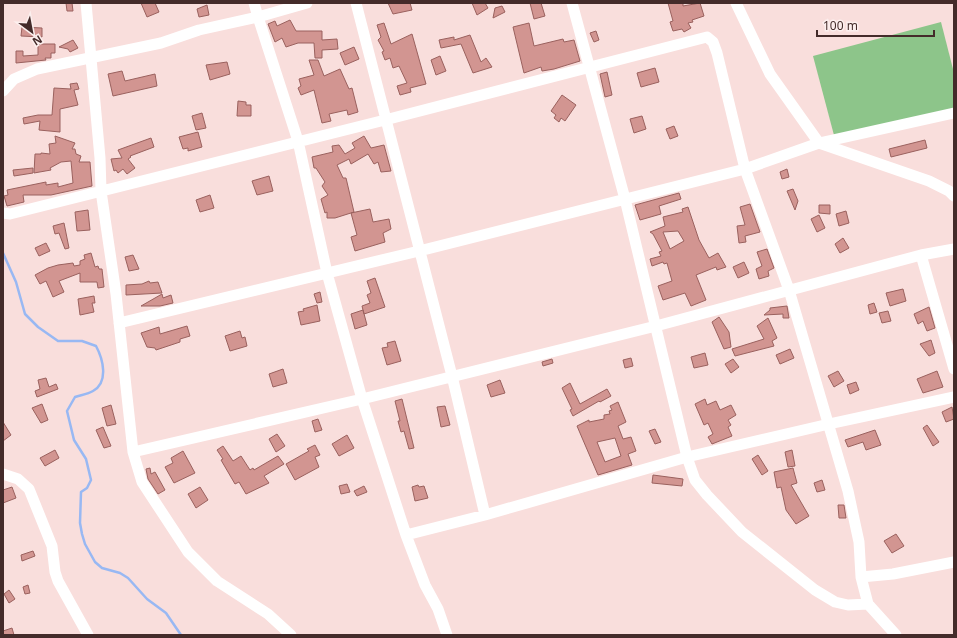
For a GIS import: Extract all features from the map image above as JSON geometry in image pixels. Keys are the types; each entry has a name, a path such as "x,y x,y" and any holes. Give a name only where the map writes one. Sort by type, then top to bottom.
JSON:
{"street":[{"path":"86,3 97,124 101,191 119,323 133,452 142,482 188,552 217,580 268,614 291,635"},
{"path":"254,3 298,141 327,273 362,399 406,535 426,585 438,608 447,635"},
{"path":"3,91 14,79 37,69 161,43 199,30 258,17 308,3"},
{"path":"356,3 452,376 485,515"},
{"path":"572,3 625,199 687,457 695,480 742,532 815,590 835,602 848,605 868,604"},
{"path":"736,3 770,74 819,143 929,181 948,191 954,196"},
{"path":"3,213 10,214 386,120 707,37 713,42 717,53 745,169 789,290 829,424 848,491 859,542 861,576 868,604 891,632"},
{"path":"119,323 419,251 745,169 819,143 954,114"},
{"path":"133,452 362,399 656,326 921,255 954,248"},
{"path":"921,255 954,369"},
{"path":"406,535 485,515 687,457 954,397"},
{"path":"3,474 18,479 28,489 52,546 55,572 58,581 88,635"},
{"path":"861,576 893,574 954,562"}],"green space":[{"path":"941,22 954,73 954,108 835,139 813,56"}],"building":[{"path":"66,3 72,3 73,11 67,11"},
{"path":"141,3 155,3 159,12 147,17"},
{"path":"388,3 410,3 412,10 393,14"},
{"path":"472,3 485,3 488,8 477,15"},
{"path":"530,3 541,3 545,16 534,19"},
{"path":"668,3 683,3 683,6 700,3 704,16 688,23 691,28 684,32 682,29 673,31 670,22 673,21"},
{"path":"207,5 209,15 199,17 197,9"},
{"path":"502,6 505,12 493,18 495,8"},
{"path":"290,20 296,31 322,31 322,40 337,39 338,49 322,50 322,58 315,58 314,43 298,43 286,47 282,38 275,42 268,24 275,21 277,26"},
{"path":"384,23 391,44 412,34 426,84 410,88 411,92 400,95 397,86 407,83 399,66 393,68 390,58 385,60 382,52 384,51 378,40 381,37 377,25"},
{"path":"529,23 534,46 563,39 564,42 574,40 580,61 554,69 542,71 541,67 524,73 513,27"},
{"path":"22,27 42,28 42,37 21,36"},
{"path":"596,31 599,40 594,42 590,33"},
{"path":"470,35 481,62 486,58 492,67 473,73 461,44 441,48 439,40 454,37 454,40"},
{"path":"73,40 78,48 70,52 68,49 59,47"},
{"path":"38,44 55,44 55,53 51,53 51,58 45,58 46,60 16,63 16,51 23,51 23,56 38,55"},
{"path":"354,47 359,59 345,65 340,53"},
{"path":"440,56 446,71 436,75 431,60"},
{"path":"309,60 318,60 324,76 340,69 349,89 352,88 358,112 348,115 347,110 329,114 331,121 322,123 314,90 301,95 298,88 301,86 299,79 314,75"},
{"path":"227,62 230,74 210,80 206,65"},
{"path":"655,68 659,82 641,87 637,73"},
{"path":"122,71 125,81 155,74 157,86 113,96 108,74"},
{"path":"607,72 612,95 605,97 600,74"},
{"path":"77,83 79,89 74,90 78,105 60,109 60,132 39,130 40,121 24,124 23,118 38,115 52,115 54,88 71,89 70,84"},
{"path":"562,95 576,105 565,121 561,118 559,122 554,118 556,115 551,111"},
{"path":"238,101 246,102 246,105 251,105 251,116 237,116"},
{"path":"202,113 206,128 196,130 192,116"},
{"path":"642,116 646,129 634,133 630,119"},
{"path":"674,126 678,136 670,139 666,129"},
{"path":"198,132 202,147 188,151 188,148 183,149 179,137"},
{"path":"55,136 75,143 72,149 75,149 76,154 81,156 79,162 90,162 92,186 51,195 23,195 24,202 7,206 4,196 8,195 7,190 46,182 46,185 58,183 58,187 73,183 71,161 61,162 50,168 51,170 34,173 35,154 50,154 49,144 56,143"},
{"path":"364,136 371,148 384,145 391,171 381,172 378,162 374,164 368,154 351,164 349,159 337,165 343,178 346,178 354,212 335,218 327,218 327,212 325,213 321,199 328,195 322,186 325,182 316,168 314,168 312,157 333,152 332,146 339,145 345,154 355,148 352,143"},
{"path":"151,138 154,147 130,156 131,157 128,159 135,168 127,174 123,169 118,173 116,170 114,171 111,159 122,158 118,150"},
{"path":"925,140 927,148 891,157 889,149"},
{"path":"33,168 33,173 14,176 13,170"},
{"path":"787,169 789,177 782,179 780,172"},
{"path":"269,176 273,191 257,195 252,181"},
{"path":"793,189 798,201 795,210 787,191"},
{"path":"679,193 681,199 659,206 661,214 640,220 635,205"},
{"path":"210,195 214,208 200,212 196,200"},
{"path":"750,204 760,232 745,236 746,242 739,243 737,226 745,225 740,207"},
{"path":"819,205 830,205 830,214 819,213"},
{"path":"688,207 699,240 709,258 718,253 726,267 717,270 716,267 696,275 706,300 691,306 685,293 663,300 658,286 672,281 667,263 664,264 663,262 652,266 650,259 661,256 659,252 662,251 653,234 650,232 665,226 663,217 683,212 682,209","holes":["678,231 684,241 670,249 663,232"]},
{"path":"370,209 373,222 389,219 391,229 383,233 385,242 355,251 351,237 357,235 351,213"},
{"path":"88,210 90,230 77,231 75,212"},
{"path":"846,211 849,223 839,226 836,214"},
{"path":"819,215 825,228 817,232 811,219"},
{"path":"64,223 69,248 65,249 59,233 55,234 53,226"},
{"path":"843,238 849,248 840,253 835,244"},
{"path":"46,243 50,251 39,256 35,248"},
{"path":"767,249 774,268 768,271 769,276 759,279 756,269 762,266 757,252"},
{"path":"91,253 95,267 98,266 99,269 102,269 104,287 98,288 97,282 80,282 80,273 59,281 64,292 53,297 46,281 40,284 35,275 48,268 58,265 73,263 74,266 80,265 80,261 85,259 84,255"},
{"path":"133,255 139,269 129,271 125,257"},
{"path":"744,262 749,273 738,278 733,267"},
{"path":"375,278 385,307 364,314 362,306 370,303 367,295 371,293 367,281"},
{"path":"149,281 150,283 158,282 162,293 126,295 126,285 142,284"},
{"path":"903,289 906,301 890,306 886,293"},
{"path":"320,292 322,302 317,303 314,294"},
{"path":"162,294 163,298 171,295 173,303 160,306 141,306"},
{"path":"94,296 95,303 92,303 94,312 80,315 78,299"},
{"path":"874,303 877,312 870,314 868,305"},
{"path":"317,305 320,321 301,325 298,312"},
{"path":"787,306 789,318 783,318 783,314 764,315 770,310 770,308"},
{"path":"929,307 935,328 927,331 923,321 918,324 914,314"},
{"path":"363,310 367,325 355,329 351,314"},
{"path":"888,311 891,321 882,323 879,313"},
{"path":"719,317 729,332 731,347 724,349 712,322"},
{"path":"768,318 777,338 772,341 774,346 735,356 732,349 764,339 757,326"},
{"path":"187,326 190,336 180,339 180,342 156,350 155,348 147,347 141,333 159,327 160,334"},
{"path":"240,331 242,338 245,337 247,346 230,351 225,336"},
{"path":"931,340 935,353 929,356 920,344"},
{"path":"395,341 401,361 387,365 382,348 388,347 387,343"},
{"path":"790,349 794,358 780,364 776,355"},
{"path":"705,353 708,365 694,368 691,357"},
{"path":"631,358 633,366 625,368 623,360"},
{"path":"552,359 553,363 543,366 542,362"},
{"path":"733,359 739,367 731,373 725,364"},
{"path":"283,369 287,383 273,387 269,374"},
{"path":"838,371 844,381 834,387 828,376"},
{"path":"937,371 943,387 923,393 917,379"},
{"path":"46,378 49,387 56,384 58,389 37,397 35,391 40,389 38,380"},
{"path":"500,380 505,393 491,397 487,385"},
{"path":"856,382 859,390 850,394 847,385"},
{"path":"570,383 580,404 607,389 611,396 573,416 570,410 572,409 562,388"},
{"path":"402,399 414,448 409,449 404,431 401,432 395,401"},
{"path":"705,399 707,405 716,401 720,410 731,405 736,415 728,420 731,425 728,427 732,436 712,444 708,437 713,434 708,423 704,425 695,404"},
{"path":"618,402 626,422 618,426 623,439 631,437 636,451 628,454 632,465 598,475 577,426 589,420 589,422 604,419 604,415 610,414 609,411 612,410 610,406","holes":["615,438 621,456 605,462 597,442"]},
{"path":"42,404 48,420 41,423 32,408"},
{"path":"111,405 116,424 107,426 102,408"},
{"path":"445,406 450,425 441,427 437,407"},
{"path":"952,407 954,419 946,422 942,412"},
{"path":"318,419 322,430 315,432 312,421"},
{"path":"3,422 11,435 3,441"},
{"path":"927,425 939,442 933,446 923,428"},
{"path":"103,427 111,446 104,448 96,430"},
{"path":"655,429 661,442 655,444 649,431"},
{"path":"875,430 881,445 866,450 863,442 848,447 845,440"},
{"path":"277,434 285,446 276,452 269,439"},
{"path":"347,435 354,448 339,456 332,444"},
{"path":"315,445 320,455 315,457 319,467 295,480 286,464 309,451 307,449"},
{"path":"223,446 233,461 241,456 250,470 253,468 254,470 278,456 284,464 264,476 269,483 246,494 239,482 235,484 221,460 223,459 217,450"},
{"path":"55,450 59,458 45,466 40,458"},
{"path":"792,450 795,466 788,467 785,452"},
{"path":"183,451 195,473 174,483 165,467 173,463 171,458"},
{"path":"758,455 768,471 762,475 752,459"},
{"path":"150,468 151,474 155,472 165,490 158,494 148,479 146,469"},
{"path":"793,468 797,483 791,485 809,516 796,524 786,510 781,487 777,488 774,472"},
{"path":"653,475 683,479 682,486 652,483"},
{"path":"822,480 825,490 817,492 814,483"},
{"path":"347,484 350,492 341,494 339,486"},
{"path":"418,485 419,487 424,486 428,498 415,501 412,487"},
{"path":"364,486 367,492 357,496 354,491"},
{"path":"12,487 16,498 3,503 3,490"},
{"path":"200,487 208,500 196,508 188,494"},
{"path":"838,505 844,505 846,518 839,518"},
{"path":"896,534 904,546 892,553 884,541"},
{"path":"33,551 35,556 22,561 21,555"},
{"path":"28,585 30,593 25,594 23,587"},
{"path":"9,590 15,599 9,603 4,594"},
{"path":"12,628 14,635 3,635 3,631"}],"waterway":[{"path":"3,253 16,282 25,314 38,327 58,341 82,341 96,346 101,357 103,376 98,387 87,394 75,397 67,411 74,440 86,459 91,480 87,488 81,492 80,523 85,544 95,562 102,568 120,573 128,578 147,599 166,613 181,635"}]}
